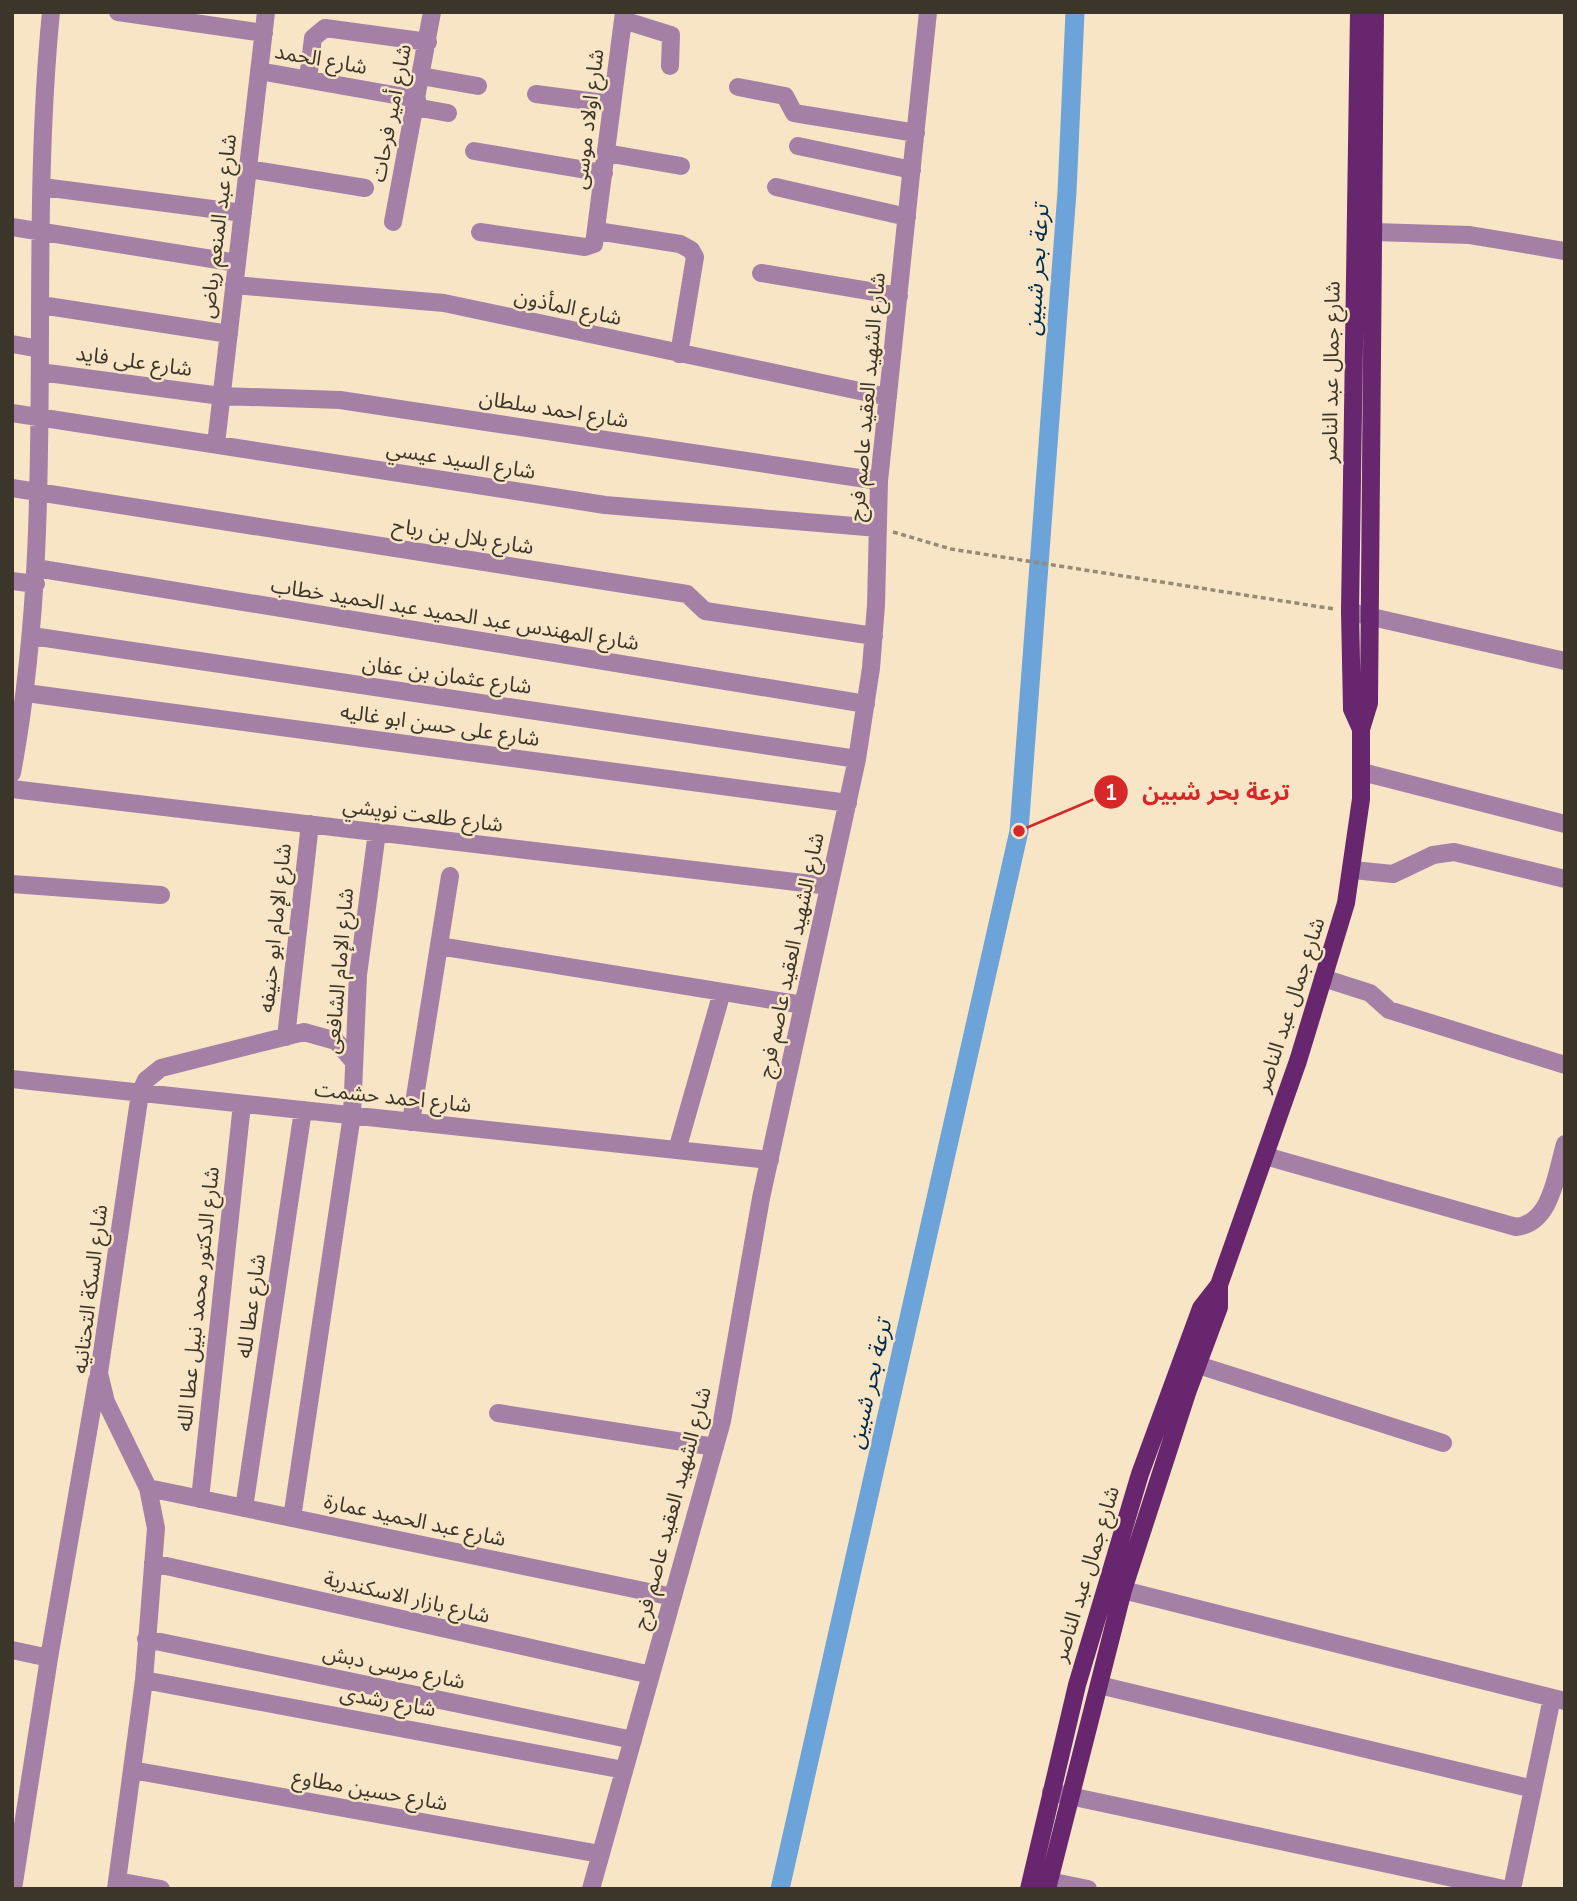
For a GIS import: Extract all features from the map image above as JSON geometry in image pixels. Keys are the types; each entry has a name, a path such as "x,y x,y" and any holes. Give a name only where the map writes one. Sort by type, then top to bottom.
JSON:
{"main road":[{"name":"شارع جمال عبد الناصر","path":"1048,1885 1123,1590 1219,1307 1219,1285 1265,1156 1323,978 1353,870 1362,772 1361,730 1368,710 1359,614 1359,12"},
{"name":"شارع جمال عبد الناصر","path":"1359,614 1374,232 1375,12"},
{"name":"شارع جمال عبد الناصر","path":"1029,1889 1077,1685 1140,1474 1200,1308 1219,1285"}],"street":[{"path":"12,773 21,696 32,636 36,576 44,97 51,12"},
{"path":"118,12 264,33"},
{"name":"شارع عبد المنعم رياض","path":"216,444 266,12"},
{"name":"شارع أمير فرحات","path":"393,222 432,12"},
{"name":"شارع الشهيد العقيد عاصم فرج","path":"591,1889 715,1447 770,1160 857,759 874,636 879,481 928,12"},
{"path":"622,14 671,35 670,66"},
{"name":"شارع اولاد موسى","path":"597,230 622,14"},
{"path":"308,79 313,38 325,27 428,42"},
{"name":"شارع الحمد","path":"259,71 308,79 416,103 448,113"},
{"path":"421,76 478,86"},
{"path":"738,87 785,96 794,113 916,133"},
{"path":"536,94 612,104"},
{"path":"798,146 912,170"},
{"path":"474,151 604,173"},
{"path":"606,153 681,166"},
{"path":"248,169 365,188"},
{"path":"43,187 243,213"},
{"path":"776,187 907,217"},
{"path":"12,227 237,263"},
{"path":"480,232 585,247 594,244 597,230 680,244 691,250 695,257 679,354"},
{"path":"1374,232 1470,235 1565,251"},
{"path":"761,273 899,296"},
{"name":"شارع المأذون","path":"234,285 444,303 888,397"},
{"path":"41,305 229,334"},
{"path":"12,344 40,349"},
{"name":"شارع على فايد","path":"40,372 221,396"},
{"name":"شارع احمد سلطان","path":"221,396 301,396 341,400 879,481"},
{"name":"شارع السيد عيسي","path":"12,413 605,505 878,528"},
{"name":"شارع بلال بن رباح","path":"12,488 687,594 705,611 874,636"},
{"name":"شارع المهندس عبد الحميد عبد الحميد خطاب","path":"12,581 36,576 866,704"},
{"path":"1359,614 1565,661"},
{"name":"شارع عثمان بن عفان","path":"32,636 857,759"},
{"name":"شارع على حسن ابو غاليه","path":"21,696 848,803"},
{"path":"1362,772 1565,824"},
{"name":"شارع طلعت نويشي","path":"12,789 829,886"},
{"name":"شارع الإمام ابو حنيفه","path":"286,1037 310,824"},
{"name":"شارع الإمام الشافعى","path":"292,1518 352,1115 359,964 377,832"},
{"path":"1353,870 1393,874 1433,855 1454,852 1565,879"},
{"path":"411,1122 450,876"},
{"path":"12,884 161,895"},
{"path":"439,946 803,1005"},
{"path":"1323,978 1370,993 1389,1010 1565,1065"},
{"path":"677,1150 722,992"},
{"path":"140,1093 146,1080 161,1068 304,1032 326,1036 343,1047 354,1062"},
{"name":"شارع احمد حشمت","path":"12,1080 770,1160"},
{"name":"شارع السكة التحتانيه","path":"117,1885 144,1679 156,1528 148,1488 106,1402 99,1373 140,1093"},
{"name":"شارع الدكتور محمد نبيل عطا الله","path":"200,1499 242,1104"},
{"name":"شارع عطا لله","path":"244,1508 303,1110"},
{"path":"1265,1156 1516,1227 1527,1226 1544,1212 1565,1144"},
{"path":"1198,1366 1443,1443"},
{"path":"13,1889 19,1810 49,1658 99,1373"},
{"path":"498,1413 715,1447"},
{"name":"شارع عبد الحميد عمارة","path":"148,1488 673,1597"},
{"name":"شارع بازار الاسكندرية","path":"153,1563 651,1675"},
{"path":"1123,1590 1558,1699 1533,1789 1512,1889"},
{"name":"شارع مرسى دبش","path":"146,1639 633,1740"},
{"path":"12,1650 49,1658"},
{"name":"شارع رشدى","path":"144,1679 624,1770"},
{"path":"1099,1685 1533,1789"},
{"name":"شارع حسين مطاوع","path":"132,1770 600,1854"},
{"path":"1051,1792 1504,1889"},
{"path":"117,1885 162,1889"},
{"path":"1048,1885 1088,1889"}],"path":[{"path":"878,528 950,549 1359,614"}],"waterway":[{"name":"ترعة بحر شبين","path":"780,1889 1019,831 1067,192 1075,12"}],"place":[{"name":"ترعة بحر شبين","path":"1019,831"}]}
